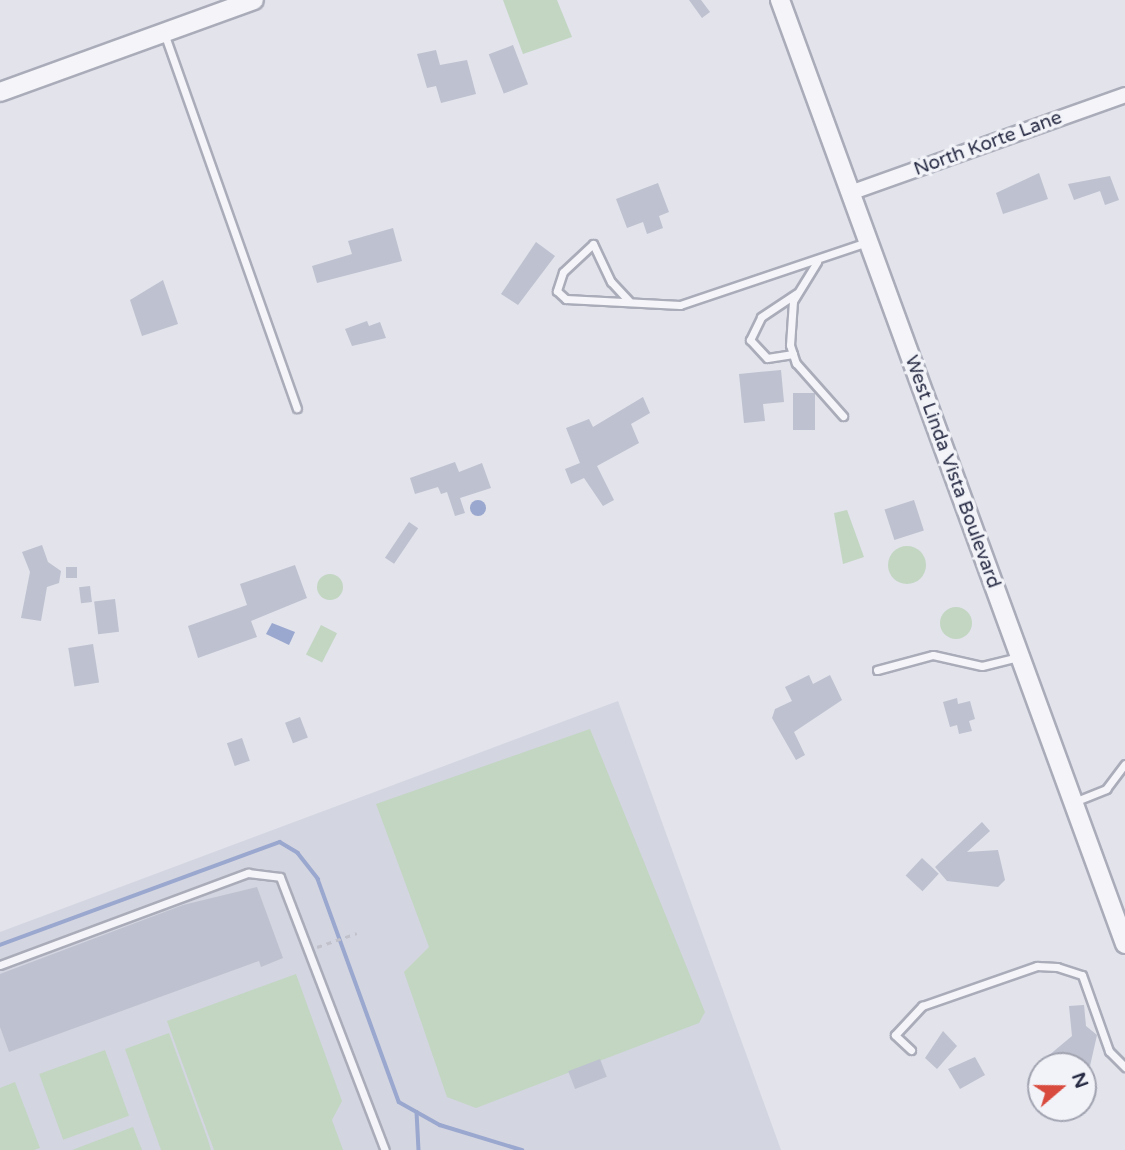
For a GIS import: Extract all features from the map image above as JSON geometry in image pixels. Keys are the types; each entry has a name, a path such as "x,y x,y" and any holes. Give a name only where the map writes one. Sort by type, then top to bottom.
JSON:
{"street":[{"path":"0,92 254,0"},
{"name":"West Linda Vista Boulevard","path":"779,0 1124,937"},
{"name":"North Korte Lane","path":"850,193 1125,95"}],"lane":[{"path":"164,33 297,408"},
{"path":"629,300 611,282 593,244 563,272 557,291 566,299 629,300 680,305 817,262 868,242"},
{"path":"793,354 767,358 750,340 761,317 797,293 817,262"},
{"path":"797,293 793,354 843,416"},
{"path":"877,670 933,655 982,666 1020,657"},
{"path":"1073,802 1106,789 1125,764"},
{"path":"0,965 248,873 280,877 385,1150"},
{"path":"911,1050 895,1035 922,1006 1037,966 1058,967 1082,975 1109,1051 1125,1068"}],"path":[{"path":"321,946 357,933"}],"shaded area":[{"path":"618,701 781,1150 0,1150 0,932"}],"green space":[{"path":"503,0 557,0 572,37 523,54"},
{"path":"847,510 864,557 843,564 834,513"},
{"path":"907,546 921,551 926,565 921,579 907,584 893,579 888,565 893,551"},
{"path":"330,574 339,578 343,587 339,596 330,600 321,596 317,587 321,578"},
{"path":"956,607 967,612 972,623 967,634 956,639 945,634 940,623 945,612"},
{"path":"321,625 337,633 322,663 306,654"},
{"path":"590,729 705,1012 699,1023 476,1108 447,1097 404,972 429,947 376,804"},
{"path":"296,974 342,1101 332,1120 343,1150 214,1150 167,1021"},
{"path":"169,1033 211,1150 161,1150 125,1049"},
{"path":"105,1050 129,1116 63,1140 39,1074"},
{"path":"15,1082 40,1148 34,1150 0,1150 0,1088"},
{"path":"133,1127 142,1150 72,1150"}],"water":[{"path":"475,500 481,500 486,508 484,514 475,516 470,511 470,505"},
{"path":"272,623 295,632 289,645 266,634"}],"building":[{"path":"689,0 701,0 710,12 702,18"},
{"path":"513,45 528,84 504,94 489,54"},
{"path":"436,50 440,65 467,60 476,94 441,103 436,86 427,88 417,54"},
{"path":"1039,173 1048,199 1003,214 996,193"},
{"path":"1110,176 1119,200 1105,205 1100,191 1074,200 1068,184"},
{"path":"658,183 669,212 659,216 663,228 647,234 643,222 627,228 616,199"},
{"path":"393,228 402,261 317,283 312,266 352,254 348,241"},
{"path":"536,242 555,256 518,305 501,294"},
{"path":"163,280 178,324 142,336 130,300"},
{"path":"367,321 369,326 380,322 386,338 352,346 345,329"},
{"path":"781,370 784,402 763,404 765,421 744,423 739,374"},
{"path":"793,393 815,393 815,430 793,430"},
{"path":"643,397 650,413 631,424 639,443 597,466 614,500 603,506 584,478 571,484 565,469 580,463 566,428 589,419 593,427"},
{"path":"455,462 459,472 482,463 491,488 460,498 465,513 455,516 447,492 441,494 438,487 415,494 410,478"},
{"path":"914,500 924,530 894,540 885,510"},
{"path":"409,522 418,528 394,564 385,558"},
{"path":"42,545 48,562 61,571 59,583 47,587 41,621 21,618 30,572 22,552"},
{"path":"295,565 307,598 251,621 257,637 198,658 188,626 247,605 240,584"},
{"path":"66,567 77,567 77,578 66,578"},
{"path":"90,586 92,602 81,603 79,587"},
{"path":"115,599 119,632 98,634 94,602"},
{"path":"93,644 99,683 74,686 68,648"},
{"path":"809,675 813,684 830,675 842,700 794,732 805,755 796,760 772,718 775,709 792,701 785,687"},
{"path":"957,698 958,704 970,701 975,719 969,721 972,731 959,734 957,725 950,727 943,702"},
{"path":"300,717 308,738 293,743 285,723"},
{"path":"242,738 250,761 235,766 227,743"},
{"path":"982,822 990,831 967,852 998,850 1005,880 998,887 947,881 935,867"},
{"path":"922,858 939,874 922,891 906,876"},
{"path":"257,887 283,958 261,967 259,961 9,1052 0,1027 0,974 183,905"},
{"path":"1084,1005 1086,1026 1097,1035 1093,1052 1053,1052 1072,1036 1069,1006"},
{"path":"943,1031 957,1046 937,1069 925,1058"},
{"path":"975,1057 985,1075 960,1089 948,1069"},
{"path":"600,1059 607,1077 575,1089 568,1071"}],"waterway":[{"path":"0,945 280,842 298,853 318,879 399,1102 440,1125 522,1150"},
{"path":"417,1112 419,1150"}]}
